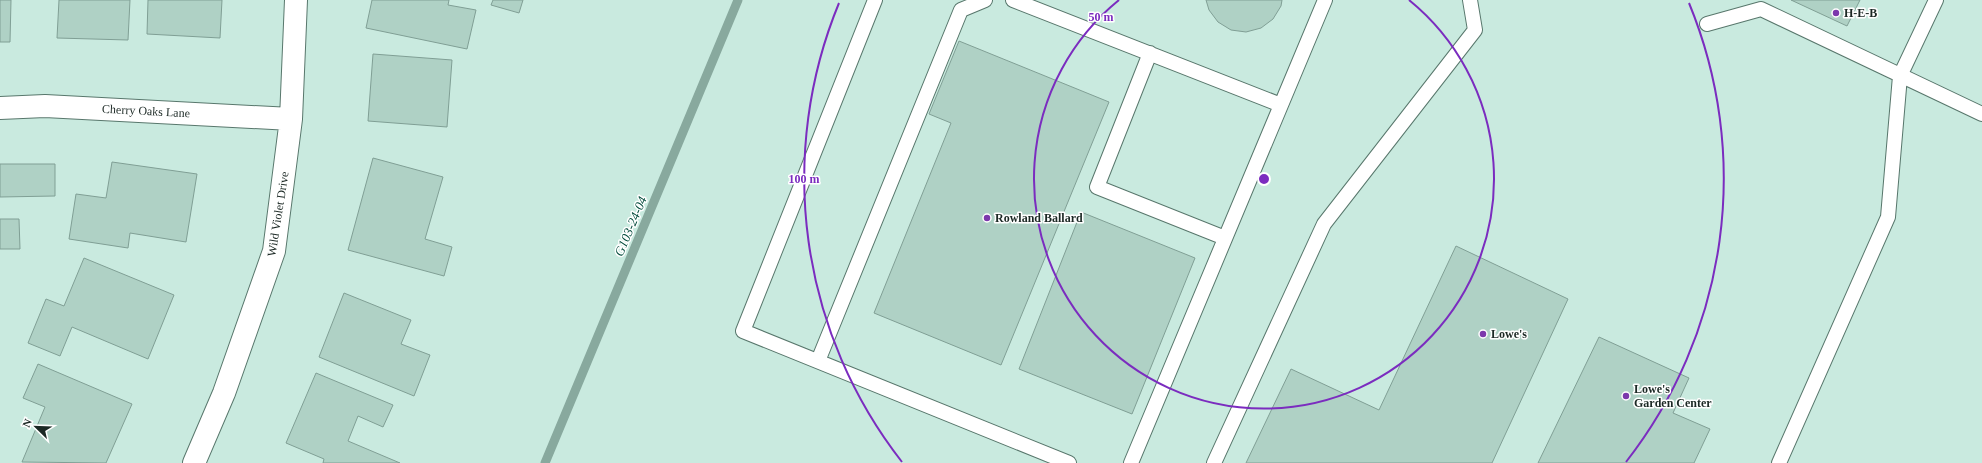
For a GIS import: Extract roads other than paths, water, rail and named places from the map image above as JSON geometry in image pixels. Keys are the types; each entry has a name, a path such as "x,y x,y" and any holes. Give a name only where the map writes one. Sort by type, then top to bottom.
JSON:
{"street":[{"name":"Wild Violet Drive","path":"194,463 224,393 274,250 291,119 296,0"},
{"name":"Cherry Oaks Lane","path":"0,108 45,106 291,119"}],"lane":[{"path":"874,0 743,331 1069,463"},
{"path":"818,361 961,10 985,0"},
{"path":"1013,0 1281,104"},
{"path":"1131,463 1325,0"},
{"path":"1214,463 1324,224 1475,30 1470,0"},
{"path":"1783,462 1888,217 1900,76 1936,0"},
{"path":"1707,24 1761,9 1982,114"},
{"path":"1150,53 1096,187 1225,238"}],"waterway":[{"name":"G103-24-04","path":"545,463 738,0"}],"place":[{"name":"H-E-B","path":"1836,13"},
{"name":"Rowland Ballard","path":"987,218"},
{"name":"Lowe's","path":"1483,334"},
{"name":"Lowe's Garden Center","path":"1626,396"}]}
